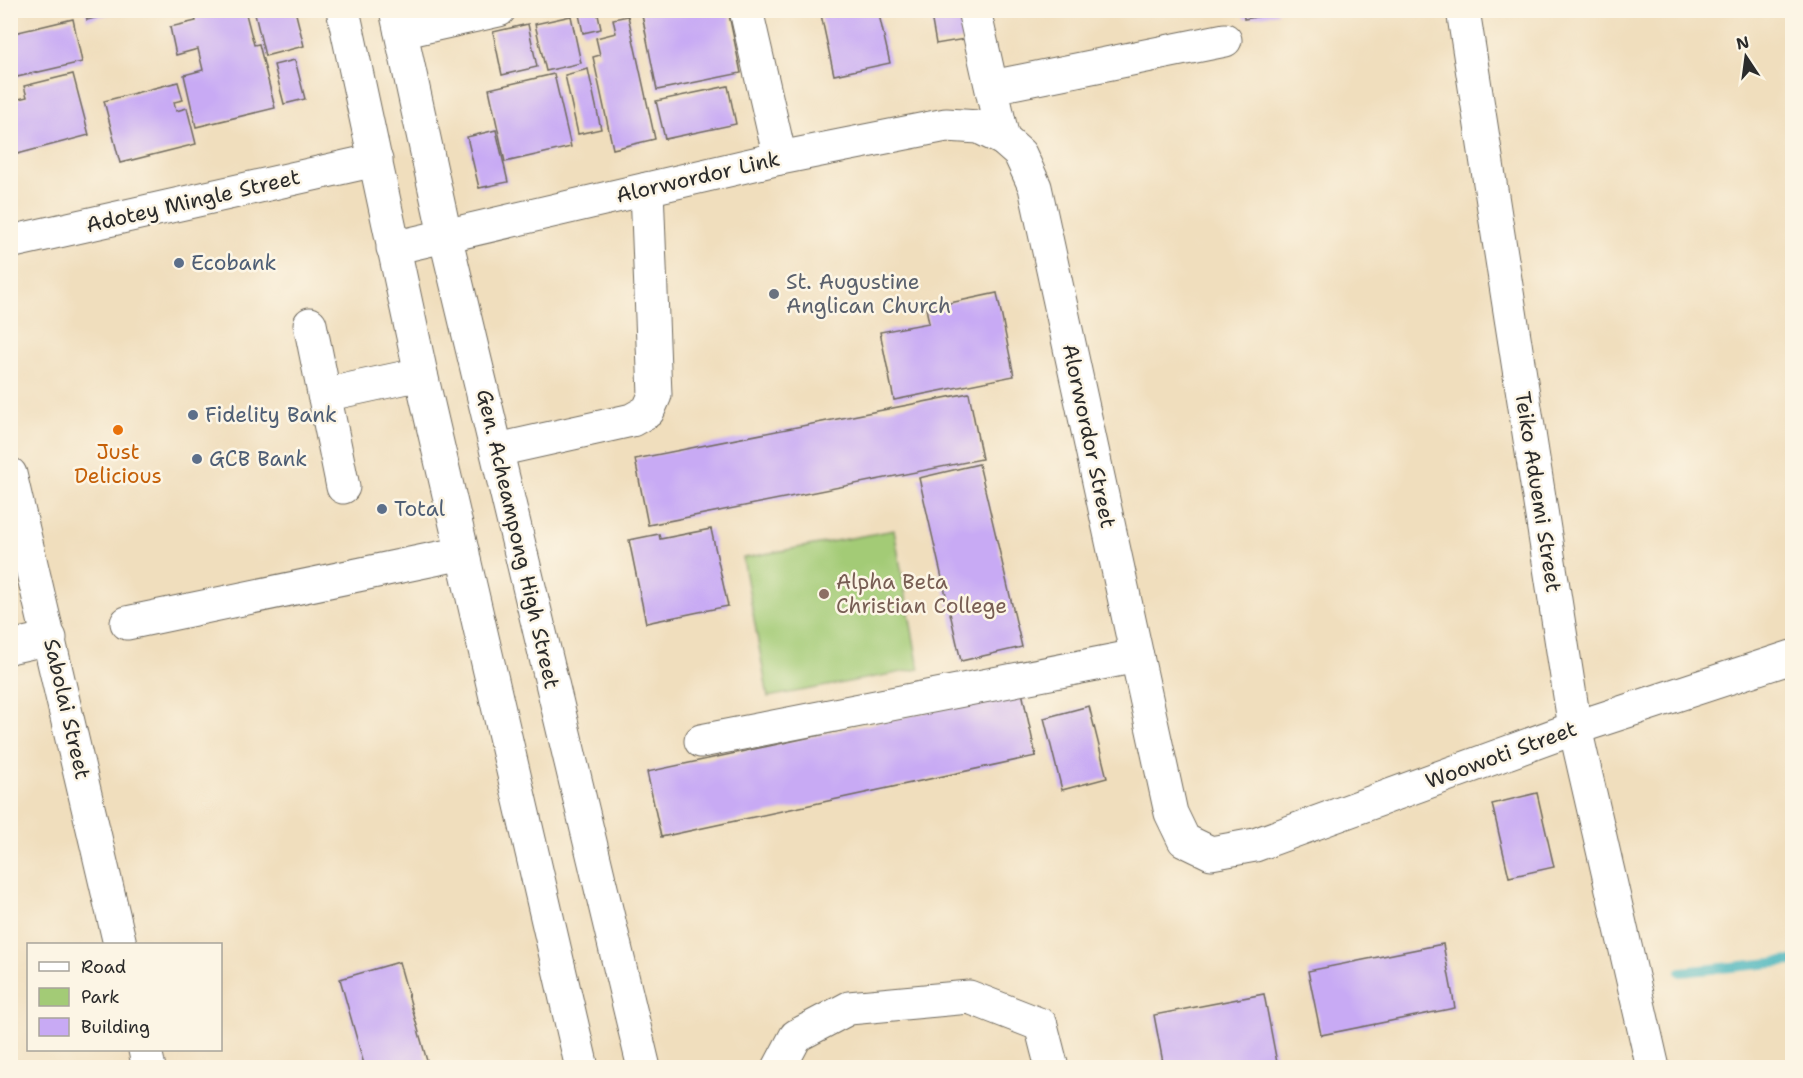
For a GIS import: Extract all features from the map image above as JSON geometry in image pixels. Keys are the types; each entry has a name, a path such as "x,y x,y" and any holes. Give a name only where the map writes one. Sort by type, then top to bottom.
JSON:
{"street":[{"path":"343,10 421,374 582,1068"},
{"path":"398,21 498,10"},
{"path":"746,10 780,158"},
{"name":"Alorwordor Street","path":"974,10 1004,139 1020,154 1035,188 1171,813 1184,840 1211,853"},
{"name":"Teiko Aduemi Street","path":"1463,10 1575,728 1653,1068"},
{"name":"Gen. Acheampong High Street","path":"398,21 445,235 644,1068"},
{"path":"992,87 1225,40"},
{"name":"Alorwordor Link","path":"393,249 780,158 946,125 979,127 1004,139"},
{"name":"Adotey Mingle Street","path":"10,242 376,160"},
{"path":"497,450 632,420 648,411 655,395 647,189"},
{"path":"309,324 342,487"},
{"path":"324,395 421,374"},
{"name":"Sabolai Street","path":"10,474 120,943"},
{"path":"127,623 462,553"},
{"path":"10,648 50,638"},
{"path":"701,741 1137,656"},
{"name":"Woowoti Street","path":"1211,853 1255,846 1575,728 1792,657"},
{"path":"779,1068 796,1036 849,1008 969,997 1041,1025 1052,1068"},
{"path":"144,1051 149,1068"}],"green space":[{"path":"894,530 919,669 768,697 743,558"}],"building":[{"path":"85,10 121,10 121,11 87,20"},
{"path":"193,10 245,10 254,45 259,44 275,108 196,127 184,75 203,70 198,49 176,55 170,27 196,21"},
{"path":"254,10 295,10 304,46 265,56"},
{"path":"578,10 597,10 601,29 583,33"},
{"path":"641,10 728,10 741,73 657,90"},
{"path":"820,10 878,10 890,63 834,75"},
{"path":"930,10 965,10 971,38 936,44"},
{"path":"1243,10 1277,10 1278,13 1244,19"},
{"path":"571,16 581,63 546,71 535,24"},
{"path":"628,16 655,139 613,149 593,57 600,55 596,38 616,33 613,19"},
{"path":"73,19 82,62 17,77 10,48 10,34"},
{"path":"528,24 537,67 502,75 493,32"},
{"path":"295,60 305,99 284,104 274,65"},
{"path":"588,69 601,129 578,134 565,75"},
{"path":"73,74 89,135 10,156 10,101 27,97 24,86"},
{"path":"554,74 571,147 505,162 489,89"},
{"path":"178,82 183,100 174,102 176,111 187,108 196,144 120,163 104,101"},
{"path":"728,86 736,124 665,139 656,101"},
{"path":"496,130 508,182 479,188 467,137"},
{"path":"997,293 1014,376 894,400 880,332 929,323 926,308"},
{"path":"969,393 982,459 648,525 635,459"},
{"path":"979,464 1022,647 961,661 919,478"},
{"path":"711,529 728,606 646,623 629,540 659,534 660,539"},
{"path":"1022,692 1036,756 661,837 647,772"},
{"path":"1089,706 1107,778 1062,790 1044,718"},
{"path":"1537,793 1554,867 1509,877 1492,804"},
{"path":"1443,944 1455,1008 1321,1035 1308,971"},
{"path":"399,962 429,1068 365,1068 340,979"},
{"path":"1264,994 1278,1068 1164,1068 1154,1015"}],"waterway":[{"path":"1681,972 1792,961"}],"place":[{"name":"Ecobank","path":"179,263"},
{"name":"St. Augustine Anglican Church","path":"774,294"},
{"name":"Fidelity Bank","path":"193,415"},
{"name":"Just Delicious","path":"118,430"},
{"name":"GCB Bank","path":"197,459"},
{"name":"Total","path":"382,509"},
{"name":"Alpha Beta Christian College","path":"824,594"}]}
